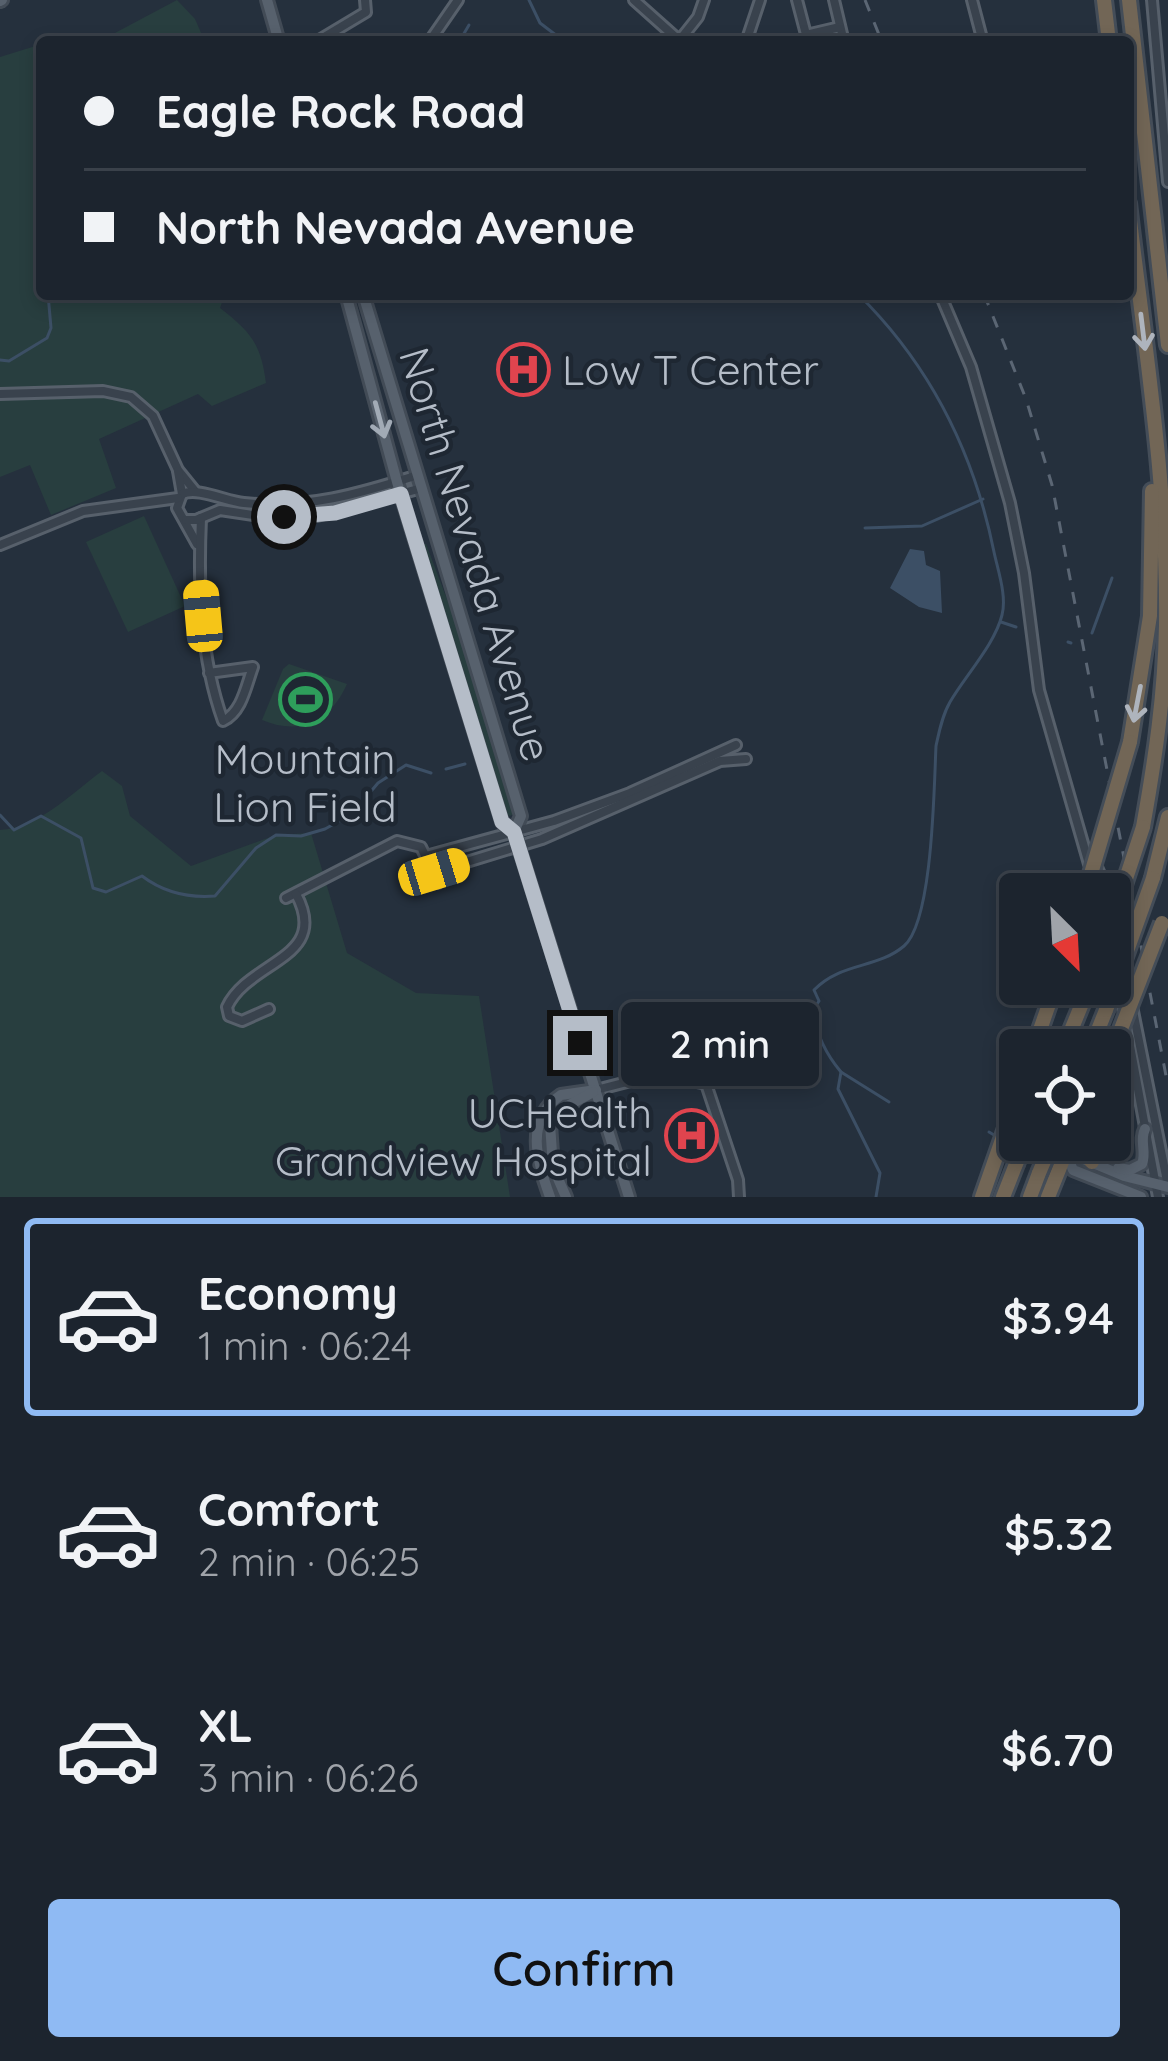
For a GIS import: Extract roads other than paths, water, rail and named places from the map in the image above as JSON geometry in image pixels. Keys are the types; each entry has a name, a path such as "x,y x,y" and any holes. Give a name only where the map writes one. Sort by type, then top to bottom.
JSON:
{"highway":[{"path":"1104,0 1108,36"},
{"path":"1129,0 1133,36"},
{"path":"1134,44 1168,345"},
{"path":"1128,873 1143,827 1160,717 1166,626 1163,523 1134,256"},
{"path":"1091,873 1130,742 1150,616 1148,378"},
{"path":"1098,1029 1153,878 1168,817"},
{"path":"1122,1029 1168,907"},
{"path":"982,1197 999,1148"},
{"path":"1003,1197 1017,1161"},
{"path":"1030,1197 1044,1161"},
{"path":"1048,1197 1065,1161"}],"main road":[{"path":"267,0 277,36"},
{"name":"North Nevada Avenue","path":"348,300 399,488 502,822 514,832 629,1197"},
{"name":"North Nevada Avenue","path":"364,300 521,816 514,832"},
{"path":"550,1197 536,1142 539,1120 544,1109 562,1095 596,1090"},
{"path":"566,1197 553,1167 550,1124 564,1108 596,1090"},
{"path":"1108,1169 1130,1170 1142,1163 1144,1129"},
{"path":"1067,1161 1072,1170 1141,1197"},
{"path":"1092,1162 1162,1189"}],"street":[{"path":"326,36 366,11 365,0"},
{"path":"434,36 458,0"},
{"path":"634,0 674,36"},
{"path":"684,36 704,0"},
{"path":"748,36 760,0"},
{"path":"797,0 806,36"},
{"path":"834,0 842,36"},
{"path":"972,0 981,36"},
{"path":"1152,0 1168,182"},
{"path":"815,36 840,27"},
{"path":"943,300 971,367 1010,503 1039,690 1093,873"},
{"path":"0,394 103,392 126,395 149,410 178,470 207,504 198,545 209,673 223,721 237,711 253,667 209,673"},
{"path":"178,470 182,516 198,545"},
{"path":"152,502 182,516 220,510 266,517 317,516 420,482"},
{"path":"0,545 83,511 199,493 290,506 399,488"},
{"path":"434,872 518,846 736,745"},
{"path":"660,779 746,758"},
{"path":"426,856 630,792"},
{"path":"269,1009 242,1021 230,1016 227,1007 237,992 303,937 307,920 291,896 397,841 421,847 438,883"},
{"path":"1088,854 1102,873"},
{"path":"1122,1005 1144,1129 1162,1189"},
{"path":"1129,1005 1162,1189"},
{"path":"596,1090 664,1074 706,1084 737,1175 739,1197"}],"water":[{"path":"910,549 924,551 926,565 940,571 942,613 919,607 890,588"}],"waterway":[{"path":"529,0 540,23 557,36"},
{"path":"463,36 469,25"},
{"path":"0,360 9,361 47,338 49,300"},
{"path":"864,300 907,350 946,412 985,515 1003,600 993,637 941,724 926,882 914,932 893,953 836,975 814,990 819,1001 812,1012 823,1044 841,1072 838,1089 880,1173 876,1197"},
{"path":"865,528 922,526 983,499"},
{"path":"1092,633 1112,578"},
{"path":"1001,622 1016,627"},
{"path":"446,769 465,764"},
{"path":"0,815 14,830 41,816 81,838 93,888 106,892 142,876 177,893 215,896 256,848 276,835 301,836 325,829 352,814 378,783 406,765 431,773"},
{"path":"841,1072 889,1102"},
{"path":"989,1132 994,1135"}],"railway":[{"path":"865,0 880,36"},
{"path":"986,300 1026,399 1052,485 1168,1086"}],"place":[{"name":"Low T Center","path":"523,369"},
{"name":"Mountain Lion Field","path":"305,699"},
{"name":"UCHealth Grandview Hospital","path":"691,1136"}]}
